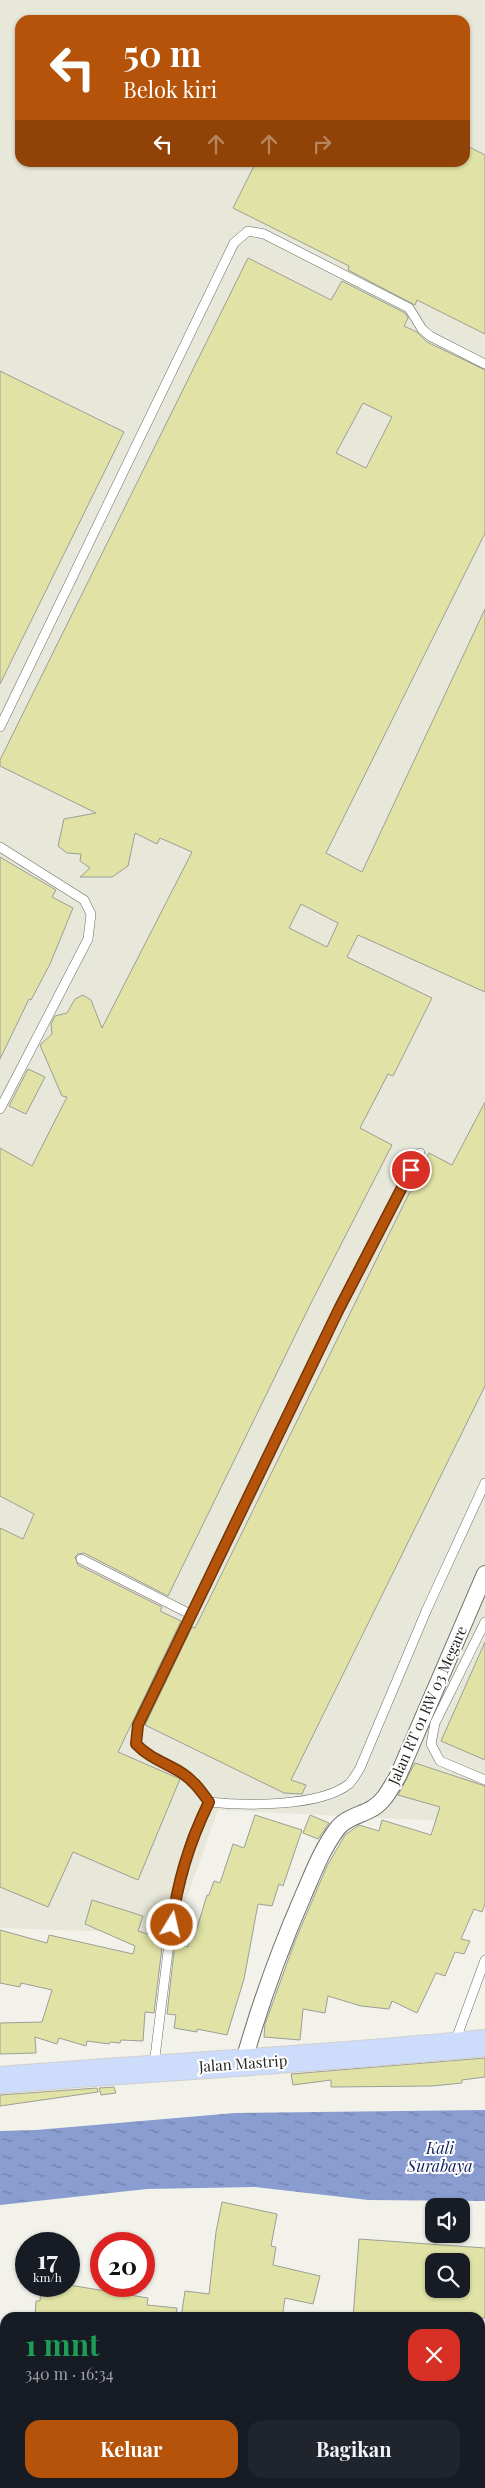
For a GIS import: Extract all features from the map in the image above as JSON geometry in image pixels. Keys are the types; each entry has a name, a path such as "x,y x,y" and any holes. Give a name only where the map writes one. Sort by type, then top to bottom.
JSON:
{"main road":[{"name":"Jalan Mastrip","path":"0,2080 154,2068 243,2064 485,2043"}],"street":[{"name":"Jalan RT 01 RW 03 Megare","path":"243,2064 253,2028 284,1941 323,1850 339,1826 358,1814 374,1808 384,1799 398,1776 485,1574"}],"lane":[{"path":"0,727 234,243 248,231 264,234 409,308 422,329 430,336 485,364"},
{"path":"0,846 84,900 91,914 88,939 0,1109"},
{"path":"209,1802 197,1785 182,1774 144,1753 136,1744 135,1736 138,1725 339,1309 420,1153"},
{"path":"209,1802 247,1805 322,1797 349,1784 360,1768 427,1608 485,1483"},
{"path":"80,1559 192,1615"},
{"path":"485,1622 435,1723 431,1744 440,1761 485,1780"},
{"path":"154,2068 173,1911 192,1838 209,1802"},
{"path":"453,2046 485,1960"}],"shaded area":[{"path":"0,0 485,0 485,1823 218,1810 174,1934 0,1928"}],"water":[{"name":"Kali Surabaya","path":"485,2110 485,2201 470,2201 470,2198 425,2198 425,2200 368,2200 255,2187 147,2189 0,2205 0,2131 36,2130 235,2113"}],"building":[{"path":"470,148 485,155 485,334 417,300 415,305 348,270 349,266 233,208 254,167 470,167"},
{"path":"248,258 331,300 342,281 405,313 408,318 404,326 417,332 427,342 485,370 485,533 326,853 362,872 485,609 485,992 358,935 347,957 432,998 393,1076 388,1074 360,1128 392,1145 311,1303 168,1596 84,1553 78,1554 75,1557 78,1565 162,1607 160,1611 181,1621 118,1752 180,1779 138,1880 73,1852 48,1907 0,1887 0,1528 23,1539 34,1514 0,1496 0,1148 32,1166 67,1097 62,1096 40,1045 52,1034 51,1024 55,1016 67,1013 75,999 83,995 91,1000 102,1028 192,852 160,838 157,844 135,833 128,866 112,877 80,877 90,868 80,861 81,854 67,853 58,846 64,819 96,813 0,766 0,760","holes":["363,403 392,417 366,468 336,453","301,904 338,923 327,947 289,928"]},
{"path":"0,371 124,432 0,684"},
{"path":"0,857 56,890 52,897 73,908 50,964 31,1000 29,999 0,1059"},
{"path":"28,1069 45,1077 26,1114 9,1106"},
{"path":"485,1102 485,1386 291,1780 306,1785 302,1794 284,1793 145,1725 192,1627 195,1628 429,1153 452,1165"},
{"path":"485,1642 485,1760 441,1741"},
{"path":"415,1763 485,1786 485,1904 482,1912 474,1909 461,1939 470,1941 464,1954 455,1952 445,1976 436,1973 417,2013 392,2001 389,2009 361,2006 328,1996 325,2013 303,2009 300,2040 264,2037 265,2024 295,1941 327,1866 345,1835 359,1825 379,1831 382,1820 431,1835 440,1807 398,1795"},
{"path":"255,1815 302,1830 283,1886 279,1884 272,1906 258,1904 244,1979 227,2035 197,2029 197,2032 174,2028 176,2015 167,2014 175,1943 188,1947 190,1937 194,1938 207,1895 209,1895 214,1881 220,1883 233,1844 244,1848"},
{"path":"310,1815 329,1823 318,1839 303,1833"},
{"path":"92,1900 143,1916 138,1931 163,1939 154,2013 145,2012 143,2041 121,2040 120,2043 110,2042 109,2044 87,2041 86,2046 59,2038 57,2044 35,2037 36,2053 0,2054 0,2023 42,2022 52,1990 21,1983 20,1987 0,1983 0,1930 47,1943 49,1935 133,1954 135,1946 85,1924"},
{"path":"485,2058 485,2077 462,2080 462,2083 432,2086 331,2087 331,2080 293,2085 291,2074"},
{"path":"114,2087 116,2093 101,2095 99,2088"},
{"path":"97,2088 98,2092 0,2106 0,2095"},
{"path":"222,2202 277,2214 271,2246 276,2247 273,2265 320,2276 313,2304 285,2298 283,2312 182,2312 185,2291 209,2294 216,2232"},
{"path":"359,2239 485,2248 485,2312 353,2312"},
{"path":"80,2287 90,2288 90,2297 142,2297 148,2298 147,2305 177,2308 177,2312 35,2312 36,2301 40,2301 40,2297 80,2297"}],"route":[{"path":"172,1925 173,1911 192,1838 209,1802 197,1785 182,1774 144,1753 136,1744 135,1736 138,1725 339,1309 411,1170"}]}
